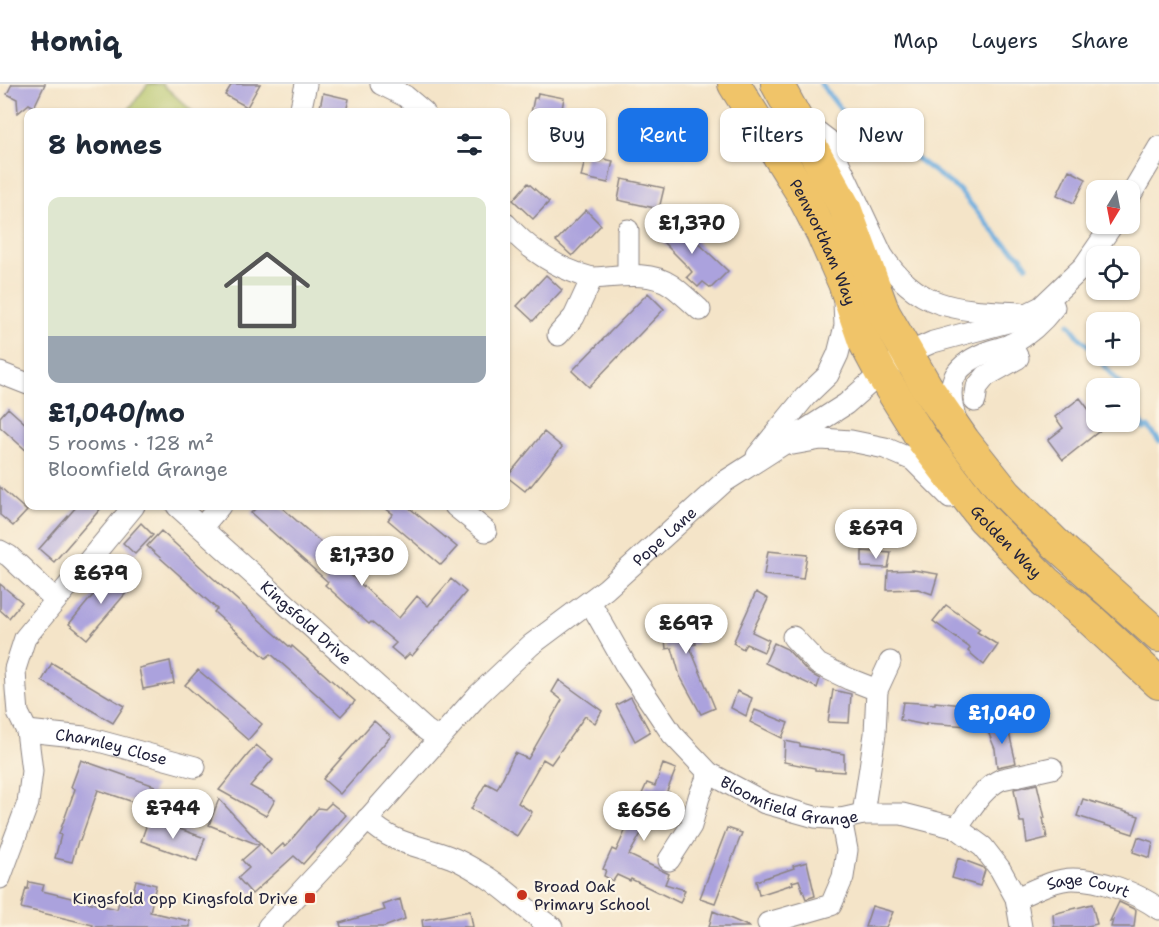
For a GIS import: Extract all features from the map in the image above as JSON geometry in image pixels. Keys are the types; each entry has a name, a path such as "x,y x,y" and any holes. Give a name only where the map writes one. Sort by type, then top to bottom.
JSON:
{"highway":[{"name":"Penwortham Way","path":"734,84 800,190 822,233 844,283 864,341 881,373"},
{"name":"Penwortham Way","path":"777,84 790,108"},
{"name":"Penwortham Way","path":"820,162 845,208 884,313 908,353"},
{"name":"Golden Way","path":"908,353 926,386 964,441 1006,494 1056,543 1159,636"},
{"name":"Golden Way","path":"881,373 924,442 983,518 1047,582 1159,683"}],"street":[{"path":"301,108 306,84"},
{"path":"381,84 405,96 419,108"},
{"path":"825,138 882,255 909,288 942,304 964,309 1029,313"},
{"path":"1139,180 1159,147"},
{"path":"511,230 547,259 570,272 592,278 628,275 648,277 669,283 700,310"},
{"path":"628,230 628,275"},
{"name":"Pope Lane","path":"268,927 478,695 531,645 590,602 724,482 846,404 908,353 933,342 1015,320 1041,307 1084,266 1106,234"},
{"path":"558,335 574,317 592,278"},
{"path":"749,466 805,397 828,375 838,354 845,326 844,283"},
{"path":"964,441 950,396 953,378 962,365 986,352 1011,344 1042,321 1054,307 1066,285"},
{"path":"975,401 977,387 986,376 1018,358 1011,344"},
{"path":"0,373 24,382"},
{"path":"782,447 821,439 851,441 885,448 913,460 1025,576 1054,600 1090,619"},
{"path":"0,878 28,803 32,771 27,731 18,713 15,669 25,638 131,510"},
{"name":"Kingsfold Drive","path":"182,510 426,730 438,738"},
{"path":"202,527 217,510"},
{"path":"459,510 486,531"},
{"path":"0,551 9,556 56,600"},
{"name":"Bloomfield Grange","path":"590,602 625,664 672,734 709,773 765,803 815,817 841,819 863,814 902,814 957,828 983,847 1000,869 1016,898 1021,927"},
{"path":"793,637 818,664 877,690"},
{"path":"863,814 874,734 877,690 890,662"},
{"name":"Charnley Close","path":"27,731 84,737 195,767"},
{"path":"957,828 994,782 1052,768"},
{"path":"669,860 691,826 709,773"},
{"path":"367,819 381,832 403,843 450,857 485,876 552,927"},
{"path":"768,923 831,905 843,877 847,850 841,819"},
{"name":"Sage Court","path":"1016,898 1049,884 1072,879 1112,886 1144,898 1159,909"}],"green space":[{"path":"148,84 162,84 189,108 130,108"}],"building":[{"path":"12,84 45,84 34,107 29,104 18,113 17,99 7,94"},
{"path":"232,84 260,84 247,107 225,95"},
{"path":"323,93 349,99 347,108 320,108"},
{"path":"538,93 564,98 562,108 532,108 534,98 537,98"},
{"path":"613,161 608,183 581,177 584,162"},
{"path":"1069,170 1086,179 1074,203 1057,195"},
{"path":"622,179 664,188 659,209 618,200"},
{"path":"528,183 549,202 533,219 513,200"},
{"path":"586,210 601,225 572,256 556,241"},
{"path":"673,219 728,271 711,288 703,282 698,287 687,277 692,272 657,236"},
{"path":"546,275 562,290 533,321 517,306"},
{"path":"648,293 664,309 589,387 572,371"},
{"path":"1080,398 1086,406 1086,432 1098,432 1063,460 1048,440 1063,428 1055,417"},
{"path":"8,408 24,422 24,448 0,427 0,417"},
{"path":"544,432 562,447 525,491 510,479 510,473"},
{"path":"0,487 27,511 13,526 0,515"},
{"path":"73,510 100,510 54,562 39,549"},
{"path":"254,510 285,510 333,553 330,557 399,618 417,596 428,606 451,579 466,592 412,656 409,654 404,659 391,648 396,643 371,622 369,624 325,585 328,582 251,513"},
{"path":"388,510 412,510 457,547 441,565 388,520 393,514"},
{"path":"141,523 153,535 135,554 123,543"},
{"path":"161,531 291,648 292,646 355,701 341,716 271,654 266,658 214,612 217,609 147,546"},
{"path":"768,551 807,555 803,579 764,575"},
{"path":"862,551 891,553 888,568 862,567"},
{"path":"114,570 132,586 87,639 69,624"},
{"path":"913,570 938,574 932,594 918,589 887,590 888,571"},
{"path":"0,584 22,602 9,618 0,610"},
{"path":"756,592 768,599 752,632 769,640 764,652 746,644 743,649 733,643"},
{"path":"946,605 980,629 977,632 998,645 984,665 968,651 970,648 933,621"},
{"path":"689,608 696,644 689,645 715,708 701,714 680,676 672,648 666,649 662,611"},
{"path":"774,643 787,649 809,673 820,679 817,688 765,663"},
{"path":"170,661 174,683 143,689 139,668"},
{"path":"52,663 124,706 113,723 42,681"},
{"path":"198,670 262,724 248,740 185,685"},
{"path":"559,680 602,711 595,723 585,716 551,764 543,759 518,803 532,812 517,836 471,809 486,783 497,789 515,753 528,759 562,700 552,692"},
{"path":"833,690 851,694 849,723 828,722"},
{"path":"737,691 752,698 746,716 731,708"},
{"path":"631,697 650,732 635,741 616,705"},
{"path":"903,702 935,704 935,702 972,706 969,726 926,723 926,725 900,720"},
{"path":"755,710 788,723 782,738 750,722"},
{"path":"374,721 391,736 340,794 323,779"},
{"path":"1007,724 1016,763 997,767 995,749 987,729"},
{"path":"785,741 844,754 844,772 815,770 815,768 784,762"},
{"path":"256,745 273,759 250,786 275,800 266,816 219,790"},
{"path":"81,760 155,786 148,807 98,790 72,862 55,858 61,835 59,834 75,789 71,787"},
{"path":"663,764 676,769 667,791 669,792 657,816 652,814 629,855 669,874 665,884 685,890 680,903 631,879 630,881 617,875 613,881 604,876 606,870 603,869 612,849 616,851 647,783 655,786"},
{"path":"1037,784 1047,838 1027,843 1024,822 1020,822 1014,789"},
{"path":"219,799 271,855 283,844 285,847 318,808 325,809 331,803 346,815 303,864 294,856 252,894 238,878 249,868 242,860 259,845 209,825"},
{"path":"1083,799 1139,816 1133,834 1077,816"},
{"path":"149,818 205,838 197,861 141,841"},
{"path":"727,828 742,833 715,903 700,898"},
{"path":"1138,837 1153,842 1150,858 1133,852"},
{"path":"958,858 985,870 980,886 952,878"},
{"path":"807,862 815,896 806,899 799,880 759,895 756,881"},
{"path":"136,880 156,885 150,912 190,921 190,927 92,927 93,925 21,908 29,882 44,885 42,891 117,909 119,902 130,905"},
{"path":"400,899 405,919 384,927 341,927 340,923 385,910 383,905"},
{"path":"1119,902 1136,910 1134,927 1111,927 1113,920 1110,921"},
{"path":"1092,904 1097,924 1083,927 1054,927 1053,914"},
{"path":"872,906 893,912 886,927 865,927"},
{"path":"470,911 473,927 423,927 422,920"},
{"path":"713,911 750,927 709,927"}],"waterway":[{"path":"821,84 842,111 882,140 884,138 896,143 959,190 1000,239 1021,257 1027,266"},
{"path":"1069,324 1086,344"},
{"path":"1104,366 1115,378"},
{"path":"1140,420 1144,429 1148,427 1159,441"}],"place":[{"name":"Broad Oak Primary School","path":"522,895"},
{"name":"Kingsfold opp Kingsfold Drive","path":"310,898"}]}
